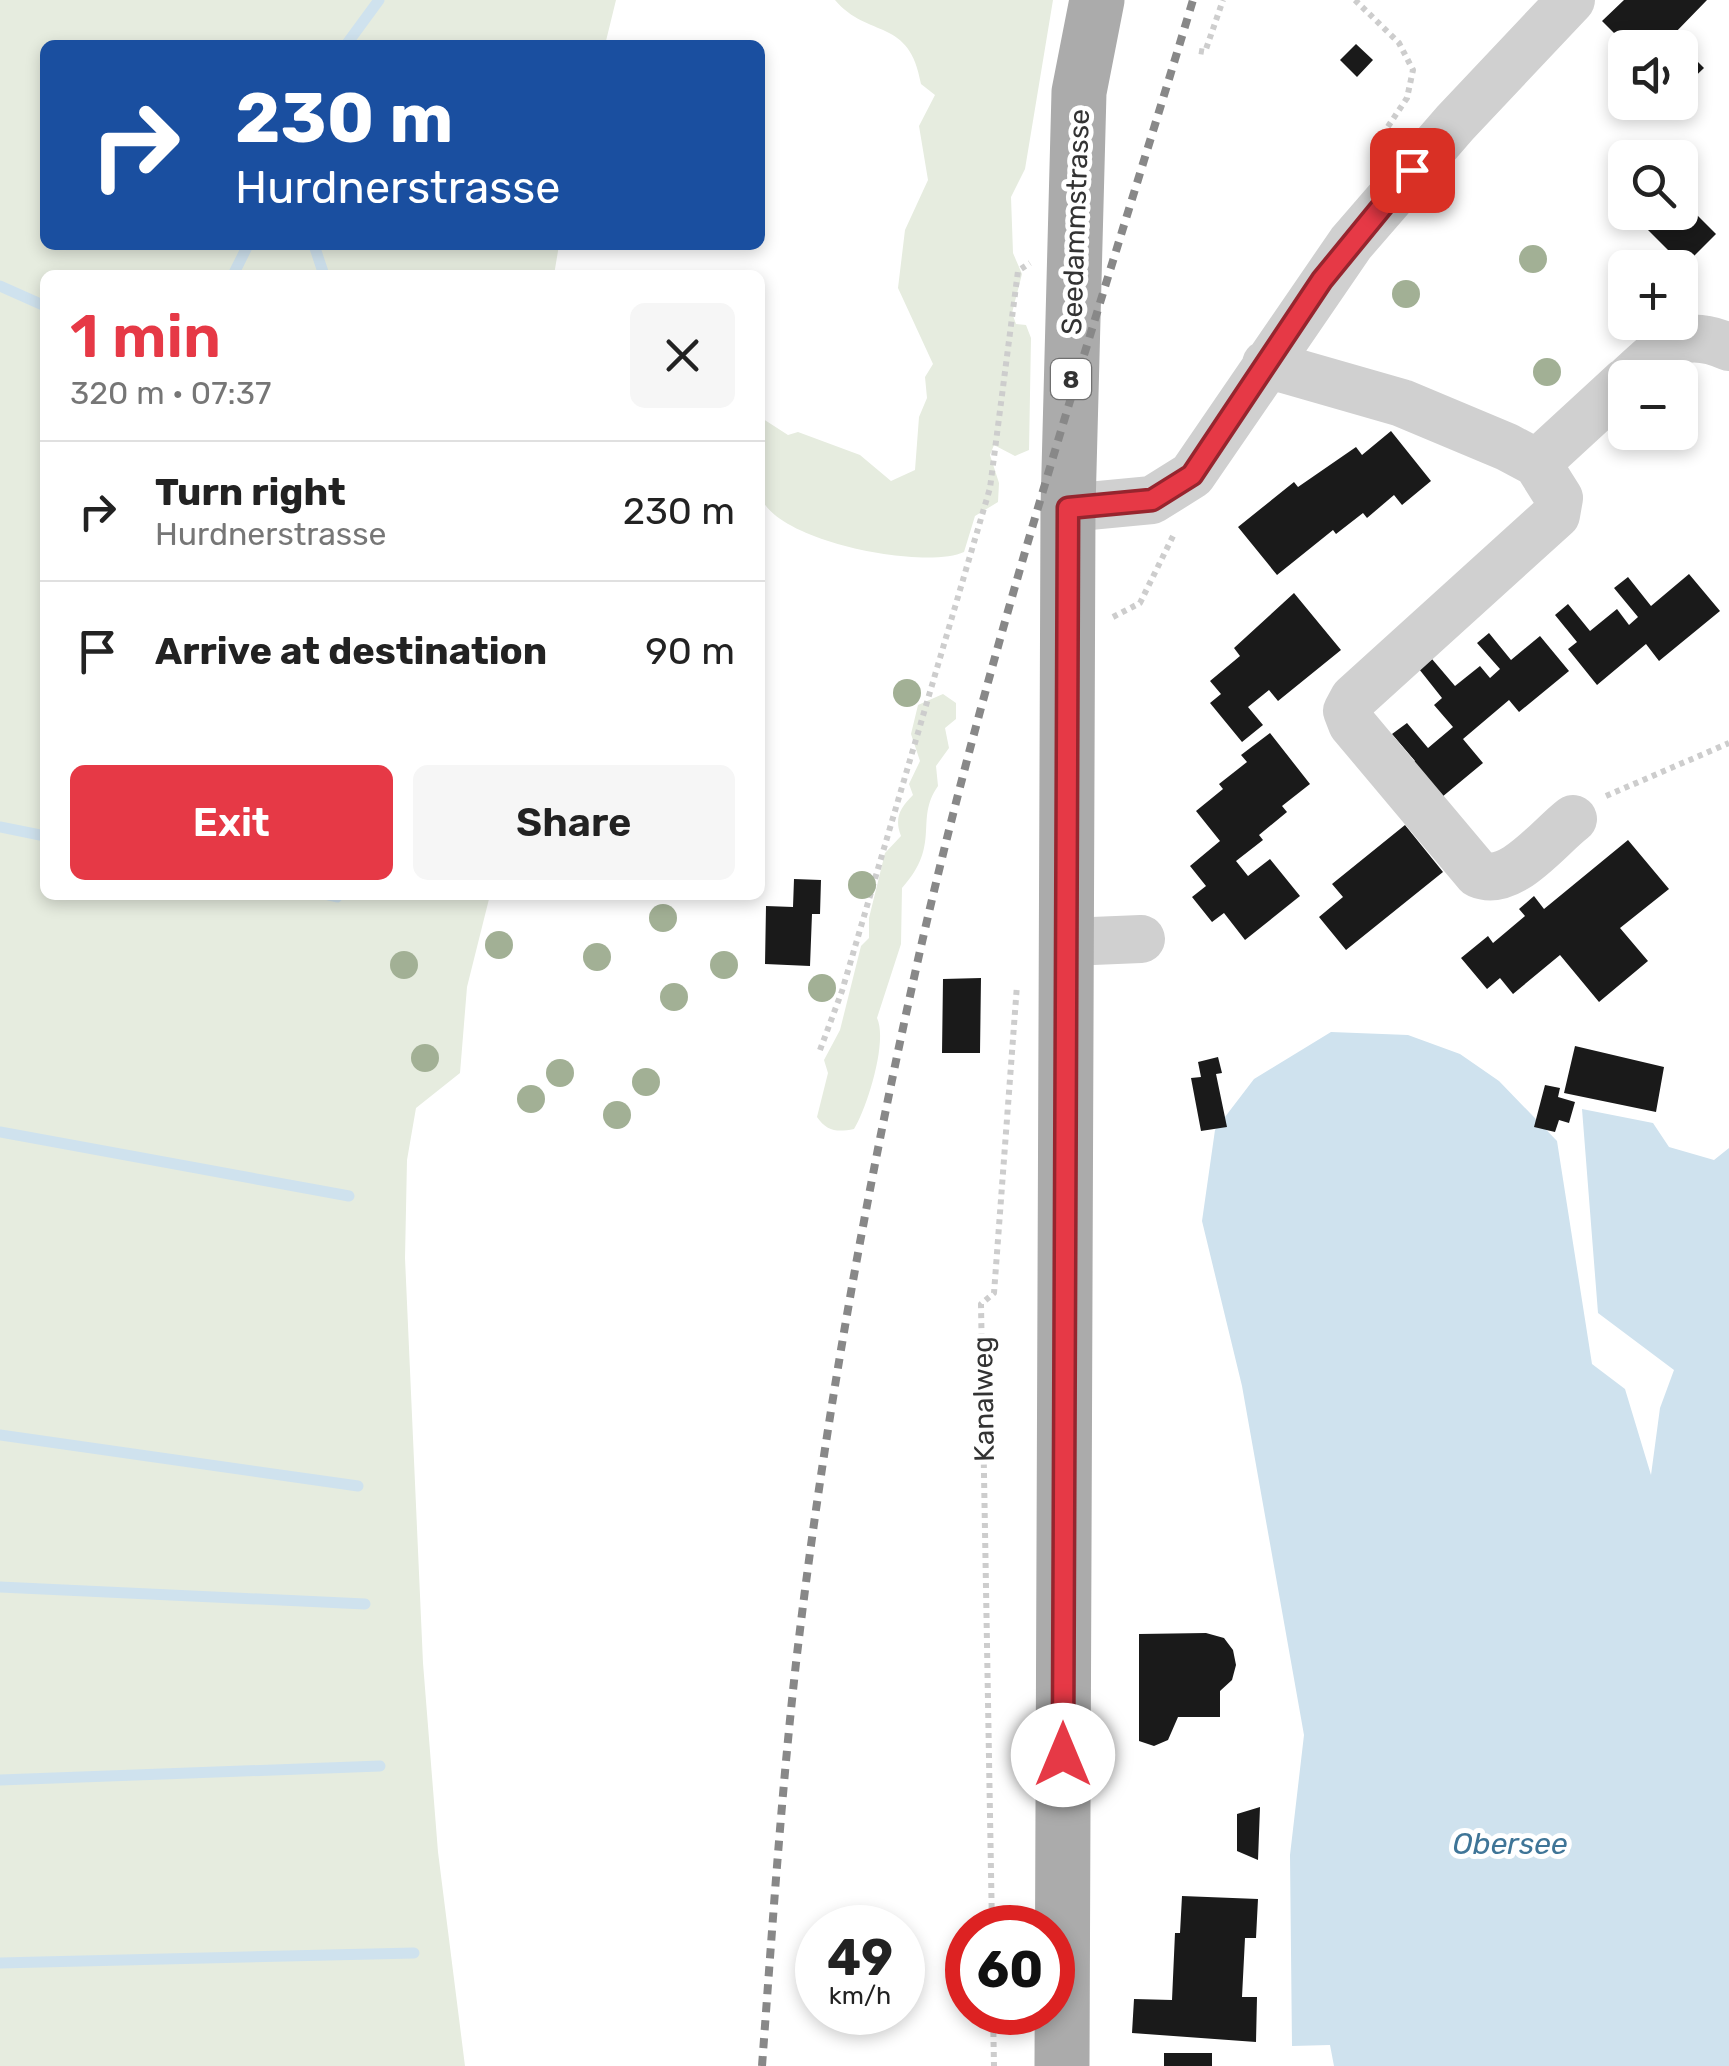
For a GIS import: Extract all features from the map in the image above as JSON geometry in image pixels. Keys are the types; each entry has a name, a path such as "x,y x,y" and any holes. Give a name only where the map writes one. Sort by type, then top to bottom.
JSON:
{"main road":[{"name":"Seedammstrasse","path":"1062,2066 1068,508 1056,254 1079,92 1097,0"}],"street":[{"path":"1068,508 1152,500 1192,475 1322,280 1392,193 1571,0"},
{"path":"1650,360 1666,345 1685,338 1706,336 1729,346"},
{"path":"1266,364 1402,403 1537,463 1559,498 1556,515 1354,698 1347,711 1352,724 1478,874 1492,880 1507,875 1573,819"},
{"path":"1537,463 1608,398"},
{"path":"1068,942 1142,939"}],"path":[{"path":"1200,50 1204,52 1223,0"},
{"path":"1355,0 1399,43 1414,70 1407,98 1366,161"},
{"path":"820,1050 842,990 990,488 1018,271 1056,254"},
{"path":"1099,624 1140,603 1172,544 1192,475"},
{"path":"1573,819 1601,798 1729,743"},
{"name":"Kanalweg","path":"992,1905 981,1304 994,1293 1018,968"},
{"path":"993,2035 994,2066"}],"shaded area":[{"path":"0,0 616,0 606,40 40,40 40,250 558,250 555,270 40,270 40,900 489,900 467,987 460,1073 416,1108 407,1160 405,1258 423,1663 438,1852 465,2066 0,2066"},
{"path":"835,0 1053,0 1025,169 1011,197 1013,253 1022,274 1012,313 1016,324 1026,325 1031,338 1029,450 1015,456 994,445 990,455 999,483 998,502 975,516 964,552 945,557 853,548 792,526 771,512 765,503 765,420 788,435 798,432 860,455 891,481 915,470 919,417 927,398 925,377 933,364 898,288 905,230 928,180 919,126 935,95 921,84 916,63 898,38 848,12"},
{"path":"943,694 956,703 956,719 945,728 949,748 936,766 938,786 928,810 921,858 902,888 901,944 877,1018 880,1042 874,1074 854,1129 833,1130 817,1117 828,1073 824,1060 840,1030 861,946 869,938 869,918 885,853 901,836 900,814 913,795 909,784 920,761 911,734 918,705"}],"water":[{"name":"Obersee","path":"1331,1032 1408,1035 1460,1054 1499,1081 1557,1141 1592,1364 1625,1389 1651,1475 1660,1408 1674,1370 1598,1313 1582,1109 1653,1123 1669,1147 1714,1160 1729,1148 1729,2066 1334,2066 1330,2045 1292,2046 1290,1855 1304,1735 1242,1386 1202,1221 1215,1130 1254,1079"}],"building":[{"path":"1624,0 1707,0 1678,30 1611,30 1602,21"},
{"path":"1356,44 1373,60 1357,77 1340,60"},
{"path":"1698,216 1716,234 1698,252 1668,250 1648,230 1698,230"},
{"path":"1391,431 1431,481 1402,505 1394,495 1367,518 1363,513 1336,534 1333,530 1277,575 1238,527 1294,482 1298,487 1356,447 1362,455"},
{"path":"1689,574 1720,611 1659,661 1646,644 1597,685 1568,649 1577,642 1555,615 1568,604 1590,631 1617,609 1629,625 1638,617 1614,588 1628,577 1651,606"},
{"path":"1294,593 1341,650 1278,701 1269,690 1248,707 1263,725 1242,742 1210,703 1221,694 1210,681 1240,656 1234,648"},
{"path":"1489,633 1511,660 1540,636 1569,671 1519,712 1509,700 1463,739 1483,763 1436,802 1407,768 1415,761 1392,734 1407,723 1428,748 1453,727 1434,705 1442,698 1419,669 1432,659 1455,686 1480,666 1490,678 1500,669 1477,643"},
{"path":"1270,733 1310,784 1282,806 1287,812 1259,835 1263,840 1236,861 1248,876 1270,859 1300,896 1245,940 1224,913 1212,922 1192,897 1206,886 1190,866 1220,841 1196,811 1223,789 1219,784 1247,762 1241,755"},
{"path":"1405,825 1443,872 1346,950 1319,917 1343,897 1332,884"},
{"path":"1628,840 1669,889 1620,928 1648,961 1599,1002 1560,955 1513,994 1500,978 1487,989 1461,958 1488,936 1493,943 1525,916 1519,909 1534,896 1544,909"},
{"path":"794,879 821,880 820,914 812,914 810,966 765,964 766,906 793,907"},
{"path":"981,978 980,1053 942,1053 943,979"},
{"path":"1575,1046 1664,1067 1656,1112 1564,1093"},
{"path":"1218,1057 1222,1073 1216,1074 1227,1127 1201,1131 1191,1078 1201,1077 1198,1062"},
{"path":"1545,1085 1560,1088 1558,1097 1575,1102 1569,1123 1559,1120 1555,1132 1534,1127"},
{"path":"1206,1633 1224,1638 1233,1650 1236,1665 1232,1680 1220,1691 1220,1717 1178,1717 1168,1740 1154,1746 1139,1741 1139,1634"},
{"path":"1260,1807 1258,1860 1237,1851 1237,1814"},
{"path":"1182,1896 1258,1899 1256,1938 1245,1938 1242,1997 1257,1997 1256,2042 1132,2033 1134,1999 1172,2000 1175,1933 1180,1933"},
{"path":"1164,2053 1212,2053 1212,2066 1164,2066"}],"waterway":[{"path":"350,40 379,0"},
{"path":"236,270 246,250"},
{"path":"316,250 322,270"},
{"path":"0,286 40,304"},
{"path":"0,827 40,835"},
{"path":"0,1132 349,1196"},
{"path":"0,1435 358,1486"},
{"path":"0,1587 365,1604"},
{"path":"0,1780 380,1766"},
{"path":"0,1963 414,1953"}],"railway":[{"path":"762,2066 786,1764 807,1573 849,1305 901,1039 949,831 1013,592 1193,0"}],"route":[{"path":"1063,1755 1068,508 1152,500 1192,475 1322,280 1412,170"}]}
